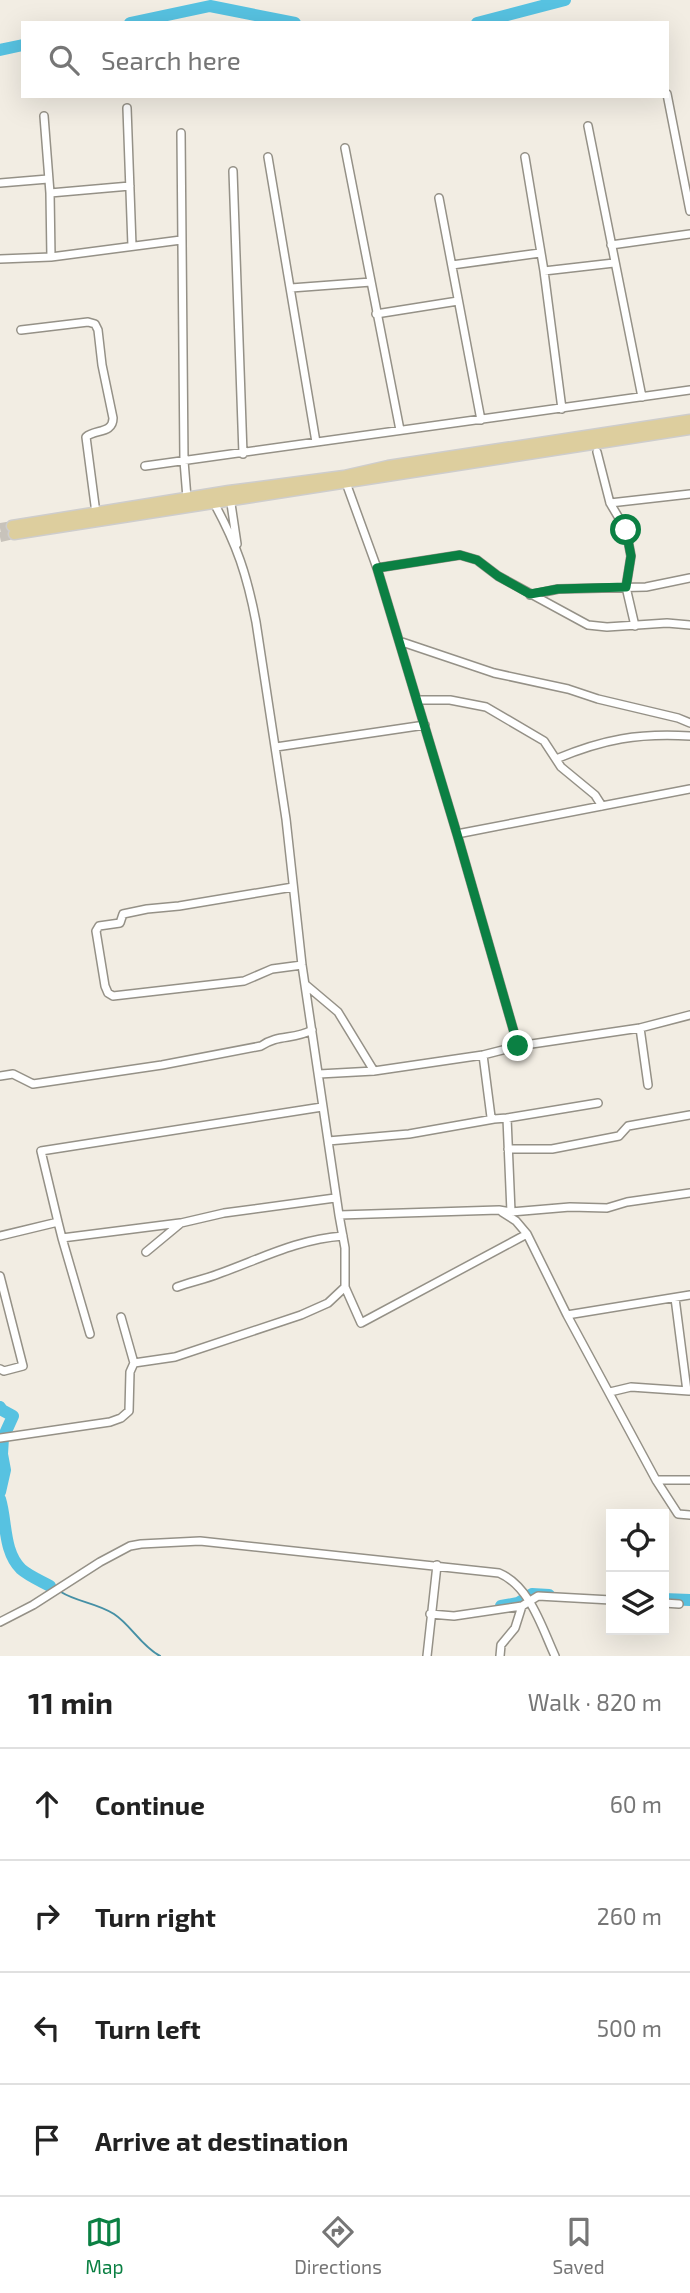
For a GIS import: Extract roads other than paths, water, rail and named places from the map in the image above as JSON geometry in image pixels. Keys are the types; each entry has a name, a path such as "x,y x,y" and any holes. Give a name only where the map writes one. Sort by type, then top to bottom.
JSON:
{"main road":[{"path":"345,480 414,462 690,420"},
{"path":"230,496 214,503 13,530 187,498 230,496 690,429"}],"street":[{"path":"668,98 687,178 690,211"},
{"path":"127,108 132,246"},
{"path":"44,116 50,193 51,257"},
{"path":"589,126 642,397"},
{"path":"181,133 184,461 187,498"},
{"path":"345,148 400,430"},
{"path":"268,157 316,442"},
{"path":"525,158 544,271 562,409"},
{"path":"233,172 243,454"},
{"path":"0,183 48,179"},
{"path":"50,193 130,186"},
{"path":"439,198 481,420"},
{"path":"611,245 690,234"},
{"path":"0,259 51,257 181,240"},
{"path":"452,265 540,253"},
{"path":"544,271 614,264"},
{"path":"291,288 371,282"},
{"path":"376,313 458,301"},
{"path":"21,330 88,322 95,324 98,330 113,424 110,428 89,433 86,437 96,513"},
{"path":"145,467 690,390"},
{"path":"597,452 610,503 626,530 631,556 626,587 635,626"},
{"path":"345,480 377,568 425,725 518,1046"},
{"path":"610,503 690,494"},
{"path":"230,496 237,548"},
{"path":"214,503 237,548 250,589 276,747 302,965 335,1198 345,1248 345,1287 360,1324 527,1234"},
{"path":"377,568 460,555 477,560 498,576 588,625 687,625 690,617"},
{"path":"530,594 558,589 646,587 690,578"},
{"path":"399,641 494,673 690,723"},
{"path":"417,700 450,699 486,707 544,741 561,767 595,795 602,806"},
{"path":"276,747 425,725"},
{"path":"556,759 589,746 640,735 690,736"},
{"path":"457,834 690,789"},
{"path":"293,887 123,914 120,923 99,926 97,937 105,986 113,996 244,981 272,969 302,965"},
{"path":"305,984 338,1012 374,1071"},
{"path":"319,1074 374,1071 483,1055 518,1046 640,1028 690,1015"},
{"path":"640,1028 648,1084"},
{"path":"0,1076 13,1074 33,1084 162,1065 261,1046 272,1039 304,1035 312,1030"},
{"path":"483,1055 491,1117 494,1119"},
{"path":"328,1141 409,1134 598,1102"},
{"path":"90,1334 62,1238 41,1151 322,1107"},
{"path":"508,1149 552,1149 619,1136 628,1126 690,1115"},
{"path":"507,1118 511,1212"},
{"path":"339,1215 607,1208 627,1202 690,1193"},
{"path":"62,1238 181,1223 224,1213 335,1198"},
{"path":"499,1210 527,1234 567,1315 656,1480 678,1514 690,1515"},
{"path":"0,1236 58,1222"},
{"path":"146,1252 181,1223"},
{"path":"177,1287 292,1245 320,1237 343,1236"},
{"path":"0,1276 23,1366 4,1371 0,1369"},
{"path":"134,1363 175,1357 301,1315 328,1303 345,1287"},
{"path":"567,1315 690,1296"},
{"path":"610,1392 631,1387 689,1392 675,1298"},
{"path":"1,1438 110,1422 129,1411 130,1373 134,1363 121,1317"},
{"path":"656,1480 690,1480"},
{"path":"0,1622 130,1546 200,1541 499,1573 508,1576 522,1590 555,1656"},
{"path":"427,1656 437,1565"},
{"path":"500,1656 501,1645 515,1628 522,1606 528,1599 538,1596 606,1600"},
{"path":"669,1603 679,1604"},
{"path":"431,1614 454,1616 522,1606"}],"waterway":[{"path":"485,21 565,0"},
{"path":"139,21 210,6 285,21"},
{"path":"0,50 21,45"},
{"path":"0,1407 13,1416 3,1438 5,1470 0,1492"},
{"path":"0,1499 8,1545 15,1562 24,1572 50,1586"},
{"path":"61,1592 114,1614 147,1647 160,1656"},
{"path":"501,1606 518,1603 532,1594 549,1595"},
{"path":"669,1599 690,1600"}],"tunnel":[{"path":"0,528 12,526"},
{"path":"0,537 14,534"}]}
